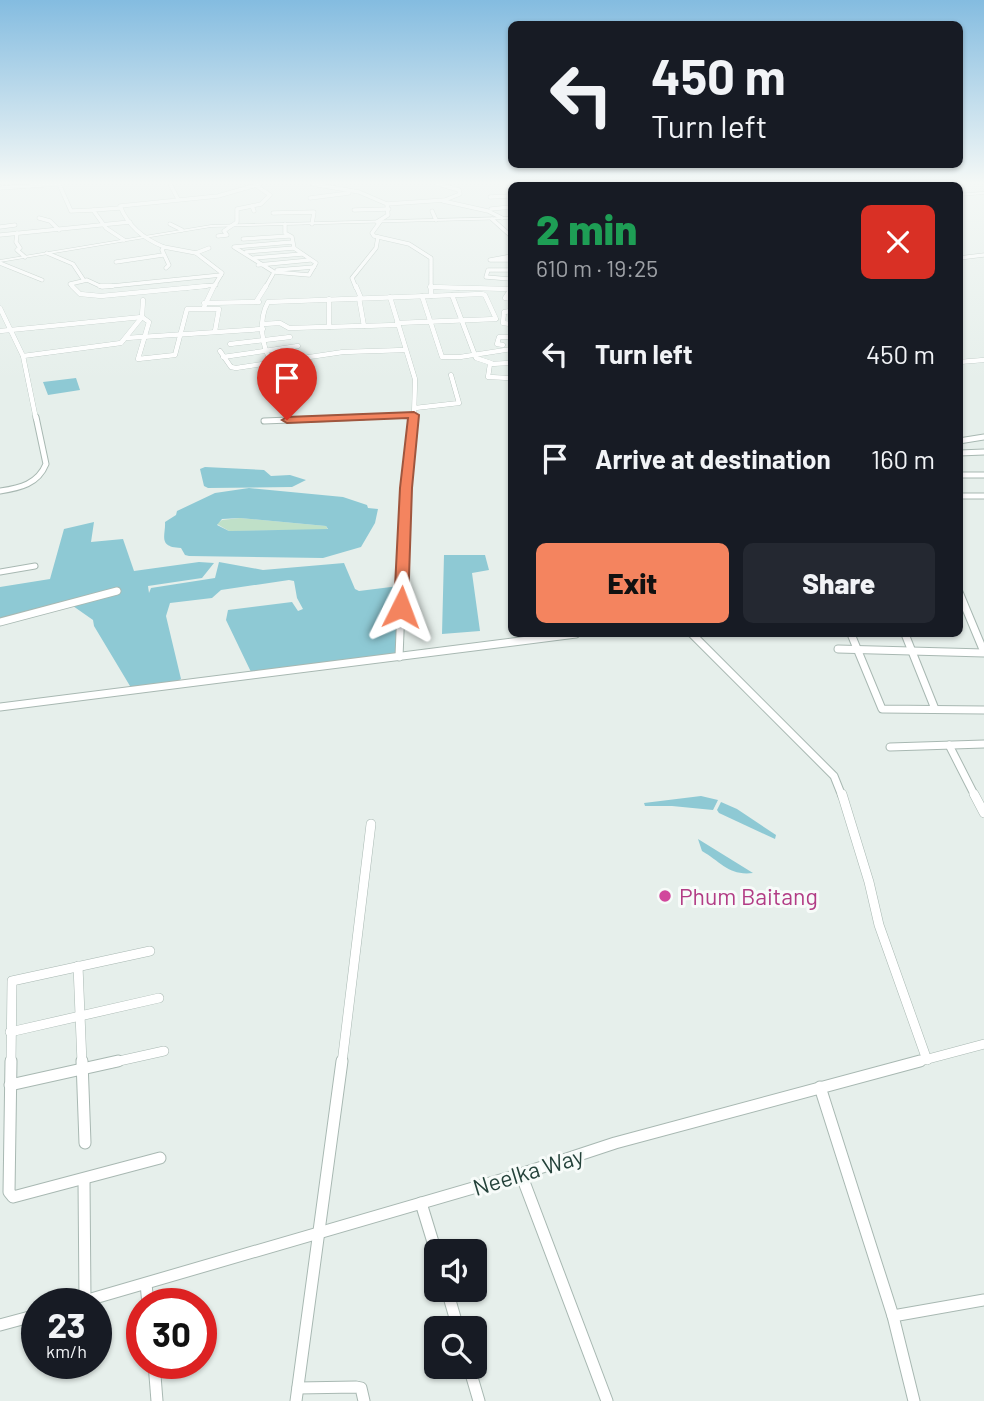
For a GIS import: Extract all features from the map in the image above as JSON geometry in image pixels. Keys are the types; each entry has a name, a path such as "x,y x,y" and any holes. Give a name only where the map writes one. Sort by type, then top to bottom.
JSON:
{"street":[{"path":"18,249 25,257"},
{"path":"0,262 68,249"},
{"path":"164,249 163,255 169,265 166,268"},
{"path":"177,249 196,253 221,275"},
{"path":"196,253 205,249"},
{"path":"238,249 273,274 308,276 316,263 296,249"},
{"path":"243,252 276,249"},
{"path":"364,326 360,298 352,278 375,249"},
{"path":"418,249 431,257 432,296"},
{"path":"47,253 73,264 83,279"},
{"path":"254,258 302,254"},
{"path":"116,262 163,255"},
{"path":"963,258 984,255"},
{"path":"258,265 311,260"},
{"path":"0,262 42,280"},
{"path":"267,271 314,267"},
{"path":"508,270 488,270 486,277 508,279"},
{"path":"256,302 273,274"},
{"path":"216,285 91,295 80,294 71,284 83,279 91,280 102,287 221,275"},
{"path":"204,305 221,275"},
{"path":"430,287 508,289"},
{"path":"0,331 142,317 149,321 142,338 138,359 175,355 179,334 185,310 204,305 484,294 496,319 289,328 280,323 215,331 179,334 142,338 126,338"},
{"path":"452,295 478,359 491,363 508,363"},
{"path":"422,296 441,356 461,358 490,349 508,347"},
{"path":"390,298 415,379 406,488 399,657"},
{"path":"329,299 329,327"},
{"path":"23,356 115,345 126,338 142,317 143,300"},
{"path":"267,302 263,352 273,364"},
{"path":"204,305 219,309 215,331"},
{"path":"0,308 23,356 46,468 26,486 0,491"},
{"path":"508,311 504,312 503,324 508,324"},
{"path":"285,331 308,359"},
{"path":"230,344 290,337"},
{"path":"508,337 499,337 497,344 508,346"},
{"path":"223,357 298,346"},
{"path":"219,351 233,368 343,352 405,350"},
{"path":"963,362 984,360"},
{"path":"491,363 488,377 508,378"},
{"path":"264,421 414,412 459,403 451,375"},
{"path":"963,440 984,437"},
{"path":"963,453 984,452"},
{"path":"963,475 984,475"},
{"path":"963,496 984,496"},
{"path":"0,572 35,566"},
{"path":"0,622 117,591"},
{"path":"838,649 984,653 963,602"},
{"path":"0,707 553,637"},
{"path":"695,637 834,776 839,785 869,882 878,925 927,1060"},
{"path":"852,637 882,709 984,710"},
{"path":"906,637 936,709"},
{"path":"890,747 984,744"},
{"path":"949,745 984,813"},
{"path":"364,1401 361,1388 353,1385 297,1394 321,1231 371,824"},
{"path":"150,951 12,981 10,1195 20,1196 160,1158"},
{"path":"78,966 85,1143"},
{"path":"10,1032 159,998"},
{"name":"Neelka Way","path":"112,1293 521,1174 615,1143 984,1044"},
{"path":"10,1085 164,1051"},
{"path":"820,1087 893,1316 914,1401"},
{"path":"521,1174 607,1401"},
{"path":"80,1288 84,1180"},
{"path":"421,1203 432,1239"},
{"path":"146,1284 146,1288"},
{"path":"893,1316 984,1300"},
{"path":"0,1325 21,1319"},
{"path":"155,1379 157,1401"},
{"path":"473,1379 479,1401"}],"green space":[{"path":"240,518 326,526 328,530 229,531 217,524 222,520"}],"water":[{"path":"76,378 80,390 48,395 43,382"},
{"path":"200,469 264,470 271,476 290,475 306,480 292,487 208,488 204,486"},
{"path":"249,488 343,497 367,505 368,508 378,509 375,523 361,547 323,558 189,556 185,555 181,548 166,543 165,522 176,515 177,511 215,493","holes":["240,518 326,526 328,529 229,531 217,525 222,519"]},
{"path":"94,522 91,542 123,539 134,571 199,562 214,563 202,578 148,586 149,593 151,588 215,578 219,562 263,570 344,563 355,589 359,591 399,586 396,656 251,672 226,620 228,610 292,602 298,611 303,609 297,598 294,581 289,580 221,590 212,598 170,603 166,616 181,679 176,682 133,688 130,686 93,620 73,606 0,622 0,587 50,579 64,529"},
{"path":"444,555 485,555 489,570 472,573 480,631 442,634"},
{"path":"701,796 718,800 713,810 645,806 644,803"},
{"path":"721,802 737,809 776,835 775,839 719,813 717,810"},
{"path":"698,839 753,873 738,872 726,867 702,851"}],"place":[{"name":"Phum Baitang","path":"665,896"}],"route":[{"path":"287,420 414,415 406,488 401,607"}]}
